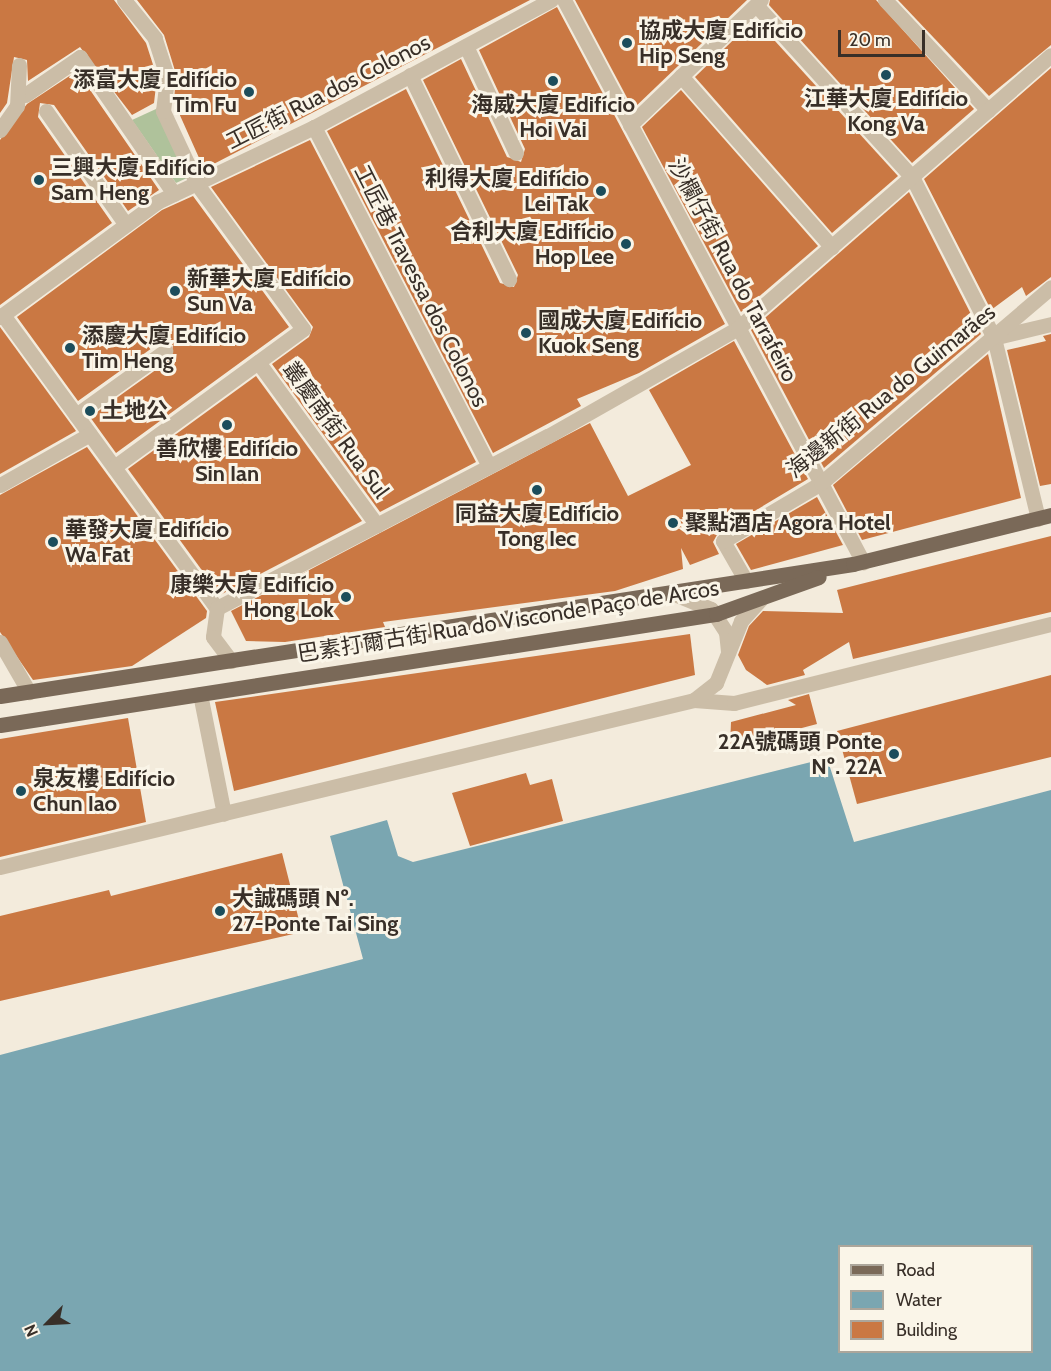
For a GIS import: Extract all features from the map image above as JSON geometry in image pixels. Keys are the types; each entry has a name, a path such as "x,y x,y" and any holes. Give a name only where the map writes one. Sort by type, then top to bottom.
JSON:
{"main road":[{"name":"巴素打爾古街 Rua do Visconde Paço de Arcos","path":"0,696 858,563 1045,517"},
{"name":"巴素打爾古街 Rua do Visconde Paço de Arcos","path":"0,725 716,614 858,563"}],"street":[{"path":"114,467 303,329 197,184 163,111 167,76 155,38 124,0"},
{"name":"工匠街 Rua dos Colonos","path":"2,316 126,225 174,194 314,127 551,0"},
{"name":"沙欄仔街 Rua do Tarrafeiro","path":"564,0 821,483 858,563"},
{"path":"885,0 988,110"},
{"path":"630,125 759,3 912,177 994,338 1045,517"},
{"path":"466,46 516,153"},
{"path":"217,608 489,466 738,328 1051,55"},
{"path":"21,93 80,57 174,194"},
{"path":"0,130 17,106 21,93 19,65"},
{"path":"410,75 509,279"},
{"path":"681,76 832,247"},
{"path":"46,111 126,225"},
{"name":"工匠巷 Travessa dos Colonos","path":"314,127 489,466"},
{"name":"海邊新街 Rua do Guimarães","path":"746,581 723,541 821,483 994,338 1051,287"},
{"path":"2,316 217,608 213,636 231,661"},
{"path":"994,338 1051,324"},
{"path":"76,415 165,351"},
{"name":"叢慶南街 Rua Sul","path":"258,362 377,525"},
{"path":"0,485 90,434"},
{"path":"669,593 696,598 716,614 726,632 727,658"},
{"path":"694,700 716,683 746,613 768,595"},
{"path":"0,867 694,700 734,704 1051,624"},
{"path":"0,642 29,692"},
{"path":"200,694 224,814"}],"green space":[{"path":"156,109 187,178 176,183 132,120"}],"water":[{"path":"827,758 854,842 1051,790 1051,1371 0,1371 0,1055 363,959 330,836 387,820 398,856 413,862"}],"building":[{"path":"0,0 114,0 146,43 157,77 154,103 132,115 80,47 28,81 27,60 14,57 7,103 0,113"},
{"path":"137,0 530,0 204,169 174,102 176,74 164,35"},
{"path":"575,0 747,0 633,109"},
{"name":"江華大廈 Edifício Kong Va","path":"770,0 876,0 974,109 912,163 769,5"},
{"path":"898,0 1051,0 1051,45 989,96"},
{"path":"557,7 725,324 639,373 577,399 581,406 493,453 327,131 406,89 500,283 514,287 518,275 423,80 461,59 507,157 521,162 525,149 479,50"},
{"path":"755,19 898,176 832,233 695,77"},
{"path":"1051,68 1051,277 1026,296 1022,287 991,310 924,179"},
{"path":"77,71 159,190 128,211 54,105 40,103 38,117 112,223 0,305 0,140 27,104"},
{"path":"681,90 818,246 741,312 642,127"},
{"path":"310,140 476,462 380,512 272,364 309,337 313,327 211,187"},
{"path":"909,192 981,334 824,468 751,330"},
{"path":"193,196 289,327 116,453 90,417 171,359 173,345 159,343 78,401 17,317 162,210"},
{"path":"0,327 76,431 0,474"},
{"path":"1051,334 1051,484 1040,486 1007,350 1046,341 1043,336"},
{"path":"734,341 808,479 718,533 713,542 719,554 690,565 681,548 683,569 615,591 383,622 385,627 285,642 246,641 231,611 590,423 628,496 691,465 649,390"},
{"path":"988,354 1021,498 862,540 833,485"},
{"path":"256,376 362,521 220,595 128,469"},
{"path":"87,447 207,611 206,618 132,666 33,680 0,632 0,495"},
{"path":"817,497 843,545 751,570 736,544"},
{"path":"1051,536 1051,612 853,659 849,642 803,670 805,675 767,685 746,670 738,655 749,626 763,611 843,613 837,590"},
{"path":"690,634 695,675 234,791 215,702"},
{"path":"1051,675 1051,757 857,804 837,731"},
{"path":"809,694 817,724 730,747 731,722 796,705 788,700"},
{"path":"128,718 146,822 0,857 0,739"},
{"path":"526,773 530,785 552,779 563,821 470,846 452,793"},
{"path":"282,853 302,932 0,1001 0,916 109,890 111,896"}],"place":[{"name":"協成大廈 Edifício Hip Seng","path":"627,43"},
{"name":"江華大廈 Edifício Kong Va","path":"886,75"},
{"name":"海威大廈 Edifício Hoi Vai","path":"553,81"},
{"name":"添富大廈 Edifício Tim Fu","path":"249,92"},
{"name":"三興大廈 Edifício Sam Heng","path":"39,180"},
{"name":"利得大廈 Edifício Lei Tak","path":"601,191"},
{"name":"合利大廈 Edifício Hop Lee","path":"626,244"},
{"name":"新華大廈 Edifício Sun Va","path":"175,291"},
{"name":"國成大廈 Edifício Kuok Seng","path":"526,333"},
{"name":"添慶大廈 Edifício Tim Heng","path":"70,348"},
{"name":"土地公","path":"90,411"},
{"name":"善欣樓 Edifício Sin Ian","path":"227,425"},
{"name":"同益大廈 Edifício Tong Iec","path":"537,490"},
{"name":"聚點酒店 Agora Hotel","path":"673,523"},
{"name":"華發大廈 Edifício Wa Fat","path":"53,542"},
{"name":"康樂大廈 Edifício Hong Lok","path":"346,597"},
{"name":"22A號碼頭 Ponte Nº. 22A","path":"894,754"},
{"name":"泉友樓 Edifício Chun Iao","path":"21,791"},
{"name":"大誠碼頭 Nº. 27-Ponte Tai Sing","path":"220,911"}]}
